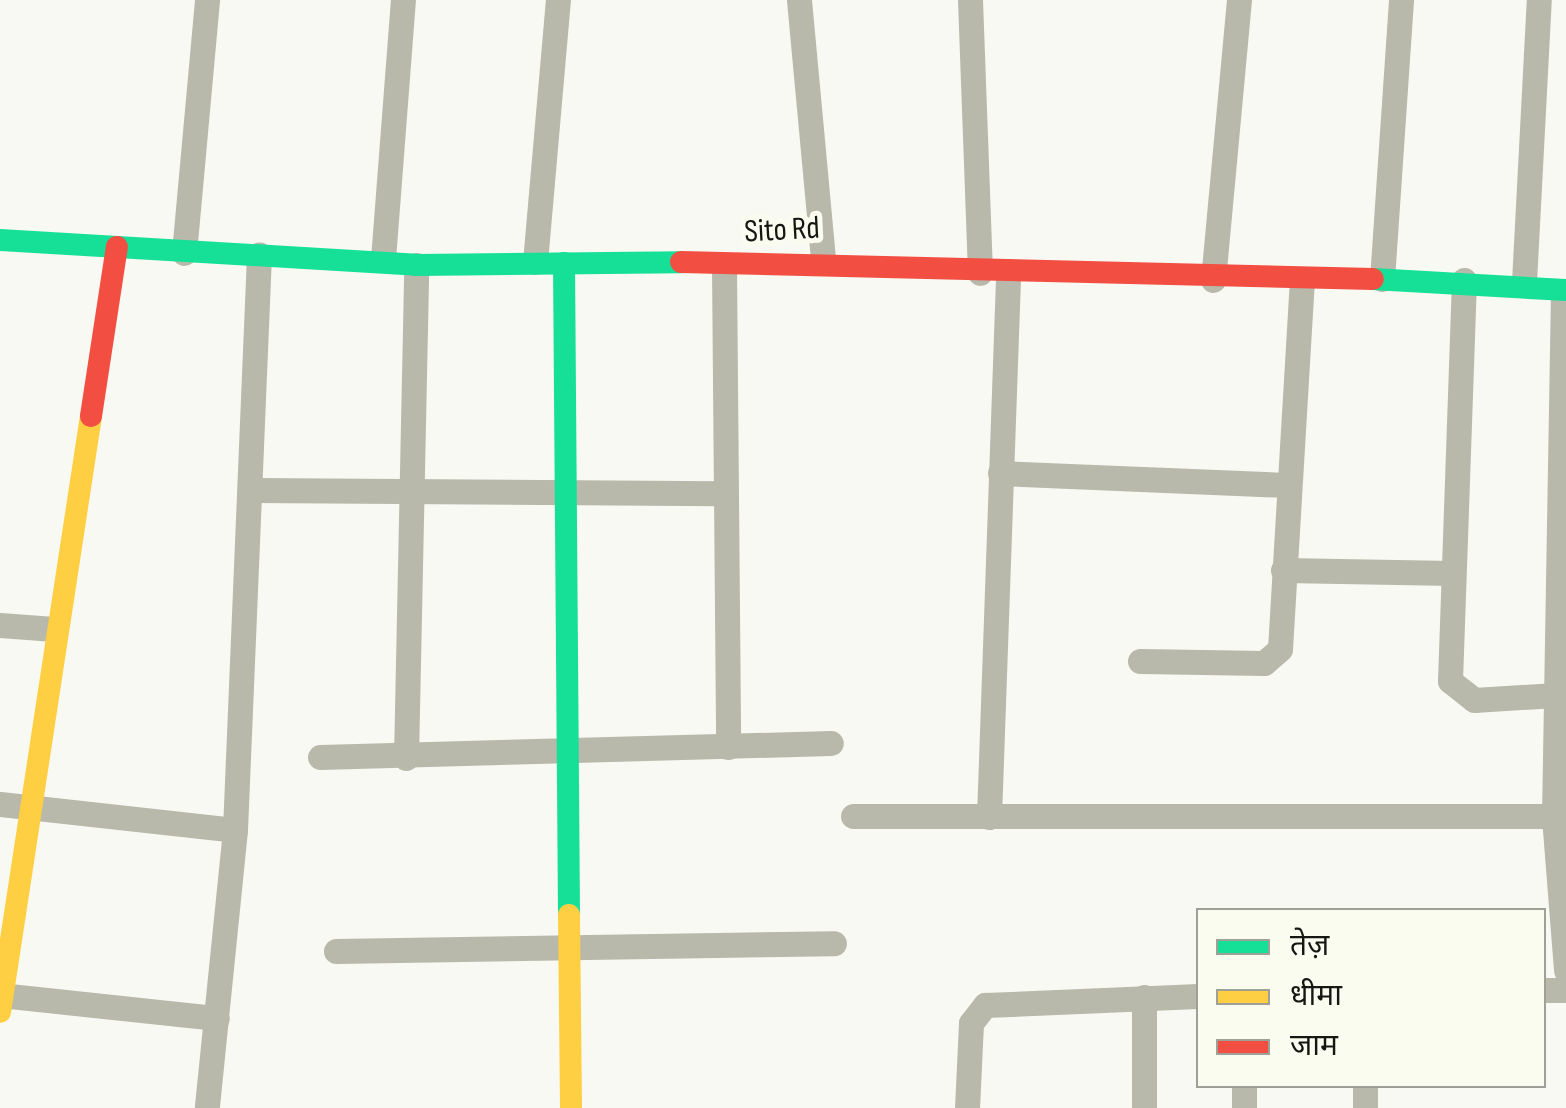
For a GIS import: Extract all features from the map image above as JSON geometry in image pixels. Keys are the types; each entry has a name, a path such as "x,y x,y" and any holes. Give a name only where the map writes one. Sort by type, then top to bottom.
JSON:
{"main road":[{"name":"Sito Rd","path":"0,240 184,253 384,259 416,265 564,262 724,266 823,260 1008,277 1302,281 1382,278 1524,282 1564,290"},
{"path":"0,1001 13,805 54,629 117,247"},
{"path":"564,262 570,488 565,754 572,951 570,1108"}],"street":[{"path":"184,253 207,0"},
{"path":"384,259 403,0"},
{"path":"535,262 558,0"},
{"path":"799,0 823,260"},
{"path":"970,0 980,272"},
{"path":"1213,280 1239,0"},
{"path":"1382,278 1401,0"},
{"path":"1524,282 1540,0"},
{"path":"207,1108 235,830 259,255"},
{"path":"406,758 406,486 416,265"},
{"path":"724,266 720,493 728,747"},
{"path":"988,817 1008,277"},
{"path":"1464,280 1450,662 1458,694 1556,695"},
{"path":"1140,661 1273,658 1283,570 1302,281"},
{"path":"1564,290 1556,695 1566,971"},
{"path":"1000,473 1286,486"},
{"path":"250,490 406,486 720,493"},
{"path":"1283,570 1453,573"},
{"path":"0,626 54,629"},
{"path":"320,757 565,754 831,743"},
{"path":"13,805 235,830"},
{"path":"854,816 1560,817"},
{"path":"336,950 572,951 834,943"},
{"path":"967,1108 971,1023 984,1005 1196,996"},
{"path":"1144,997 1144,1108"},
{"path":"0,1001 216,1018"}],"traffic: fast":[{"path":"0,240 416,265 681,262"},
{"path":"564,263 569,915"},
{"path":"1373,279 1566,290"}],"traffic: slow":[{"path":"0,1012 91,416"},
{"path":"569,915 571,1108"}],"traffic: jam":[{"path":"91,416 117,247"},
{"path":"681,262 1373,279"}]}
